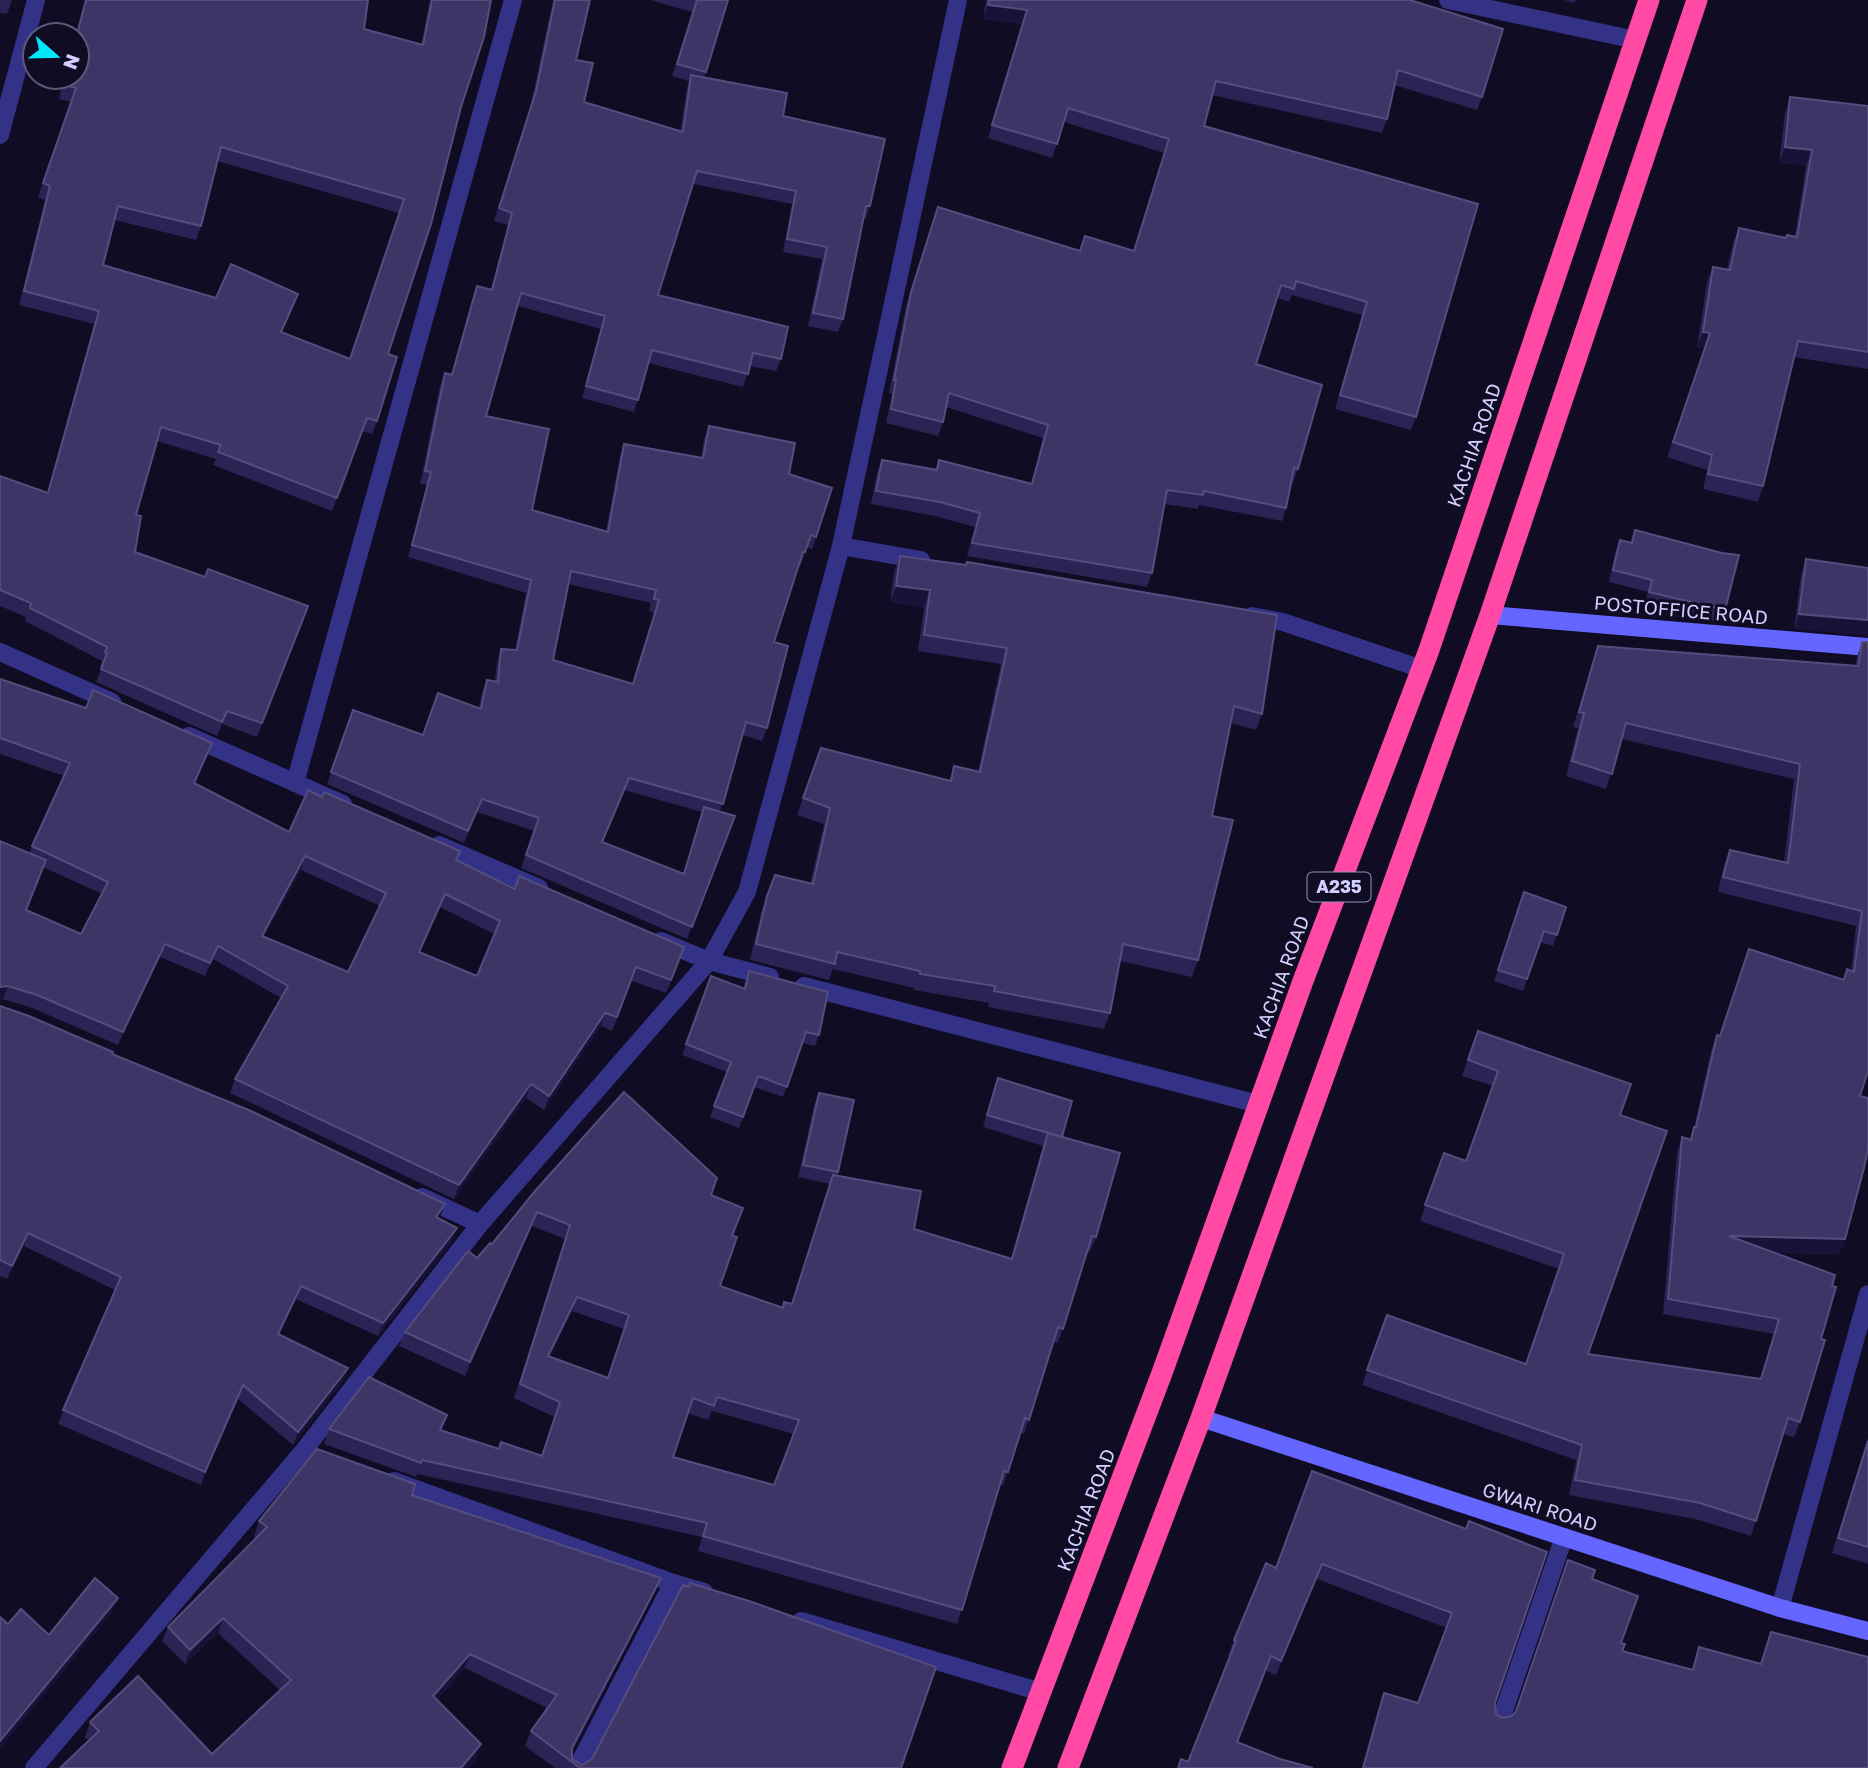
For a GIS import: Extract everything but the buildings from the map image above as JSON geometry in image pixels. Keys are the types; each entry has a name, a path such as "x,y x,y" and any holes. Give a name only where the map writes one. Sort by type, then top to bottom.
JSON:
{"highway":[{"name":"KACHIA ROAD","path":"1012,1768 1162,1373 1258,1104 1422,669 1649,0"},
{"name":"A235","path":"1068,1768 1201,1418 1490,615 1697,0"}],"street":[{"path":"0,135 36,0"},
{"path":"295,783 513,0"},
{"path":"34,1768 312,1451 480,1224 709,961 747,892 841,546 958,0"},
{"path":"1448,0 1636,40"},
{"path":"841,546 935,562"},
{"path":"1230,612 1283,622 1422,669"},
{"name":"POSTOFFICE ROAD","path":"1490,615 1868,647"},
{"path":"0,652 123,707"},
{"path":"172,729 357,810"},
{"path":"420,837 558,897"},
{"path":"646,934 709,961 1258,1104"},
{"path":"407,1189 480,1224"},
{"path":"1780,1608 1868,1294"},
{"name":"GWARI ROAD","path":"1201,1418 1780,1608 1868,1631"},
{"path":"384,1477 673,1583 725,1598"},
{"path":"1500,1722 1564,1537"},
{"path":"577,1768 673,1583"},
{"path":"790,1618 1041,1692"}]}
